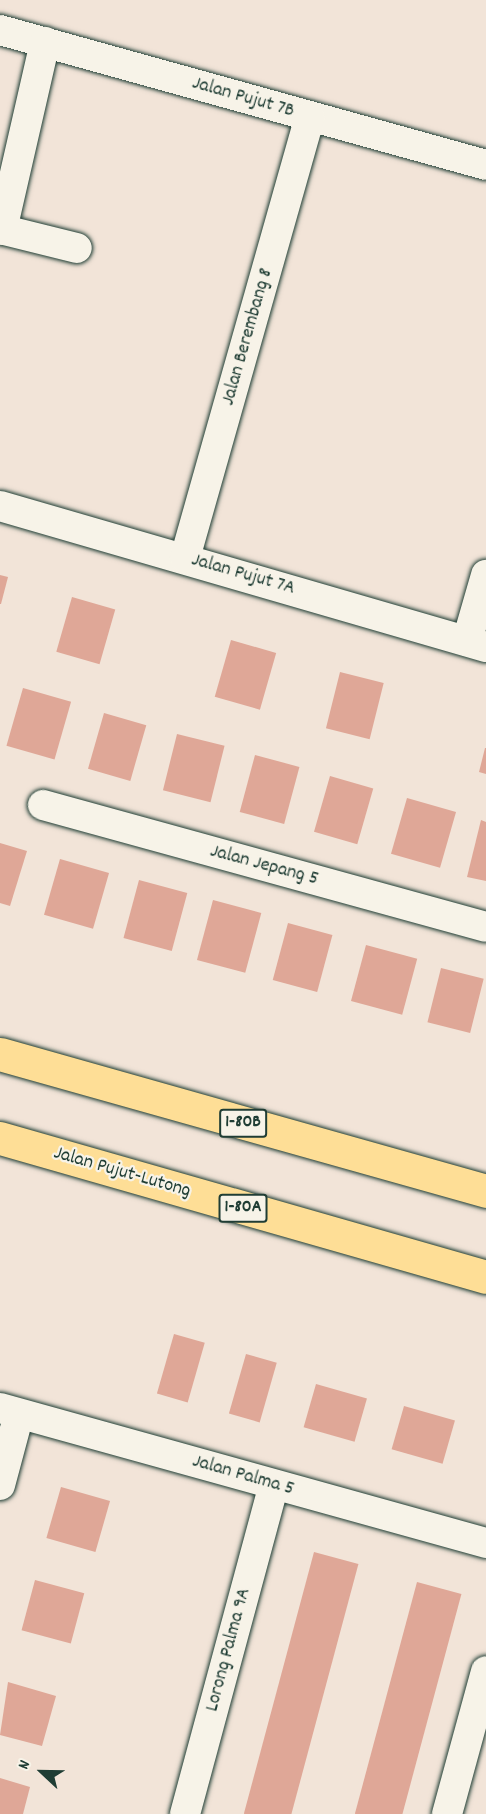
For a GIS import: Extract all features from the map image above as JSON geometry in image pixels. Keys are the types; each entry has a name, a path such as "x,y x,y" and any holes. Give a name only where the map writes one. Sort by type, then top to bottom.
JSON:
{"highway":[{"name":"1-80B","path":"0,1054 486,1191"},
{"name":"Jalan Pujut-Lutong","path":"0,1138 486,1277"}],"street":[{"name":"Jalan Pujut 7B","path":"0,30 486,165"},
{"path":"45,42 1,230 77,248"},
{"name":"Jalan Berembang 8","path":"185,558 310,117"},
{"name":"Jalan Pujut 7A","path":"0,506 476,644"},
{"path":"476,644 486,575"},
{"name":"Jalan Jepang 5","path":"43,805 486,927"},
{"path":"1,1479 9,1411"},
{"name":"Jalan Palma 5","path":"9,1411 486,1543"},
{"name":"Lorong Palma 9A","path":"184,1814 274,1485"},
{"path":"447,1814 486,1671"}],"building":[{"path":"0,575 8,577 1,604 0,604"},
{"path":"72,597 115,609 100,664 56,652"},
{"path":"231,640 276,653 260,710 215,697"},
{"path":"340,672 384,683 370,739 326,728"},
{"path":"23,688 71,702 55,759 6,746"},
{"path":"104,713 146,725 130,781 88,769"},
{"path":"177,734 225,746 211,802 163,790"},
{"path":"486,748 486,774 479,772"},
{"path":"255,755 299,767 284,824 240,812"},
{"path":"330,776 373,788 357,844 314,832"},
{"path":"407,798 456,812 440,868 391,854"},
{"path":"481,820 486,822 486,881 467,877"},
{"path":"0,843 27,851 10,906 0,903"},
{"path":"60,859 109,873 93,929 44,915"},
{"path":"139,880 187,893 172,951 123,938"},
{"path":"213,900 261,913 245,973 197,960"},
{"path":"288,923 332,935 317,992 273,980"},
{"path":"366,945 417,959 402,1015 351,1001"},
{"path":"441,968 484,979 470,1033 427,1022"},
{"path":"174,1334 205,1343 188,1402 157,1394"},
{"path":"246,1354 277,1363 260,1422 229,1414"},
{"path":"316,1384 367,1399 355,1442 304,1427"},
{"path":"404,1406 455,1421 443,1464 392,1449"},
{"path":"61,1487 110,1501 95,1552 46,1538"},
{"path":"314,1552 358,1564 291,1814 244,1814"},
{"path":"35,1580 84,1593 71,1643 22,1630"},
{"path":"417,1582 461,1594 402,1814 355,1814"},
{"path":"8,1682 56,1696 42,1746 0,1735"},
{"path":"0,1778 30,1787 23,1814 0,1814"}]}
